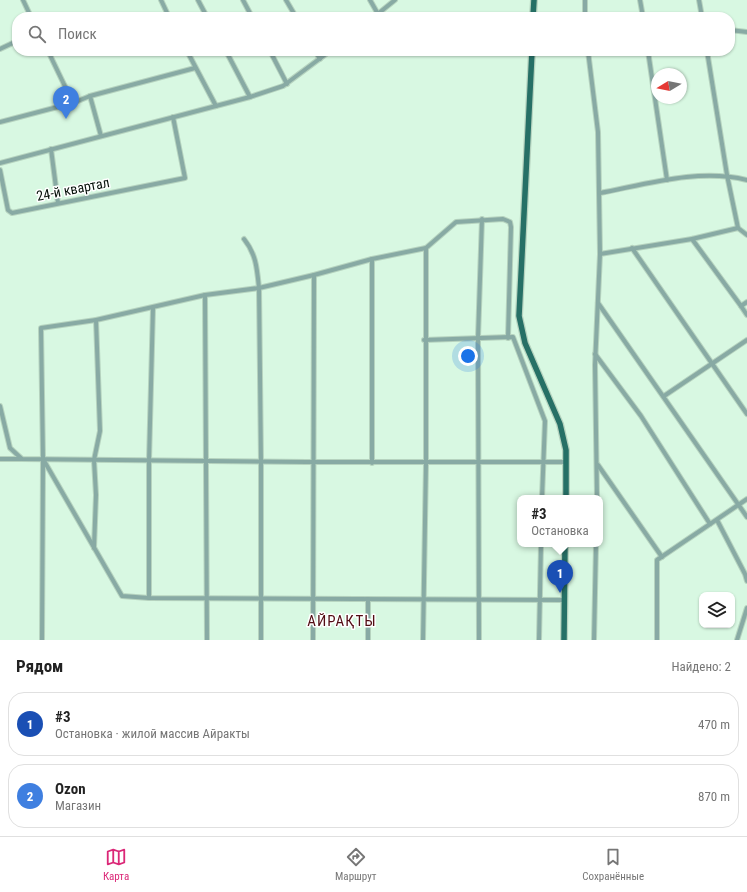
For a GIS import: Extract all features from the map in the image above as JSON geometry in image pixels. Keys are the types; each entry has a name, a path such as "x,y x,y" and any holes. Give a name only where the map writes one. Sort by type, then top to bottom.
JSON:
{"main road":[{"path":"533,12 534,0"},
{"path":"532,56 519,316 525,343 560,424 566,450 566,495"},
{"path":"564,640 565,547"}],"street":[{"path":"23,0 29,12"},
{"path":"161,0 167,12"},
{"path":"198,0 204,12"},
{"path":"243,0 249,12"},
{"path":"286,0 293,12"},
{"path":"370,0 377,12"},
{"path":"380,12 395,0"},
{"path":"585,0 585,12"},
{"path":"640,0 642,12"},
{"path":"699,0 701,12"},
{"path":"735,31 747,32"},
{"path":"0,49 12,43"},
{"path":"50,56 73,102"},
{"path":"189,56 216,106"},
{"path":"229,56 250,97"},
{"path":"273,56 287,84"},
{"path":"0,163 250,97 287,84 324,56"},
{"path":"589,56 598,132 600,193 600,254 595,354 595,408 598,465 597,495"},
{"path":"649,56 667,180"},
{"path":"708,56 727,175 738,228 747,235"},
{"path":"0,122 195,68"},
{"path":"90,96 101,136"},
{"name":"24-й квартал","path":"0,170 8,210 10,212 185,178 172,117"},
{"path":"51,149 58,203"},
{"path":"600,193 667,180 727,175 747,180"},
{"path":"42,640 43,459 41,328 96,320 205,295 259,288 372,259 426,248 456,222 503,219 510,222 508,338"},
{"path":"478,640 478,338 482,220"},
{"path":"600,254 692,239 738,228"},
{"path":"244,239 252,249 257,269 259,288 261,640"},
{"path":"692,239 742,306 747,315"},
{"path":"423,640 426,462 424,340 426,248"},
{"path":"632,248 713,362 747,414"},
{"path":"372,259 372,462"},
{"path":"313,640 314,275"},
{"path":"205,295 208,597 207,640"},
{"path":"597,302 664,396 747,518"},
{"path":"742,306 747,302"},
{"path":"149,598 149,461 153,308"},
{"path":"94,548 96,495 94,460 100,431 96,320"},
{"path":"424,340 508,338 523,334"},
{"path":"513,337 544,421 542,495"},
{"path":"664,396 747,340"},
{"path":"595,354 641,416 710,524"},
{"path":"0,406 10,448 22,459"},
{"path":"0,459 149,461 207,460 261,462 566,462"},
{"path":"43,459 122,596 149,598 208,597 261,599 564,600"},
{"path":"598,465 662,557"},
{"path":"657,640 657,560 747,499"},
{"path":"717,520 745,574 747,581"},
{"path":"539,640 541,547"},
{"path":"594,640 596,547"},
{"path":"368,599 368,640"},
{"path":"737,640 747,608"}],"place":[{"name":"Ozon","path":"66,119"},
{"name":"#3","path":"560,593"}],"district":[{"name":"АЙРАҚТЫ","path":"342,621"}]}
